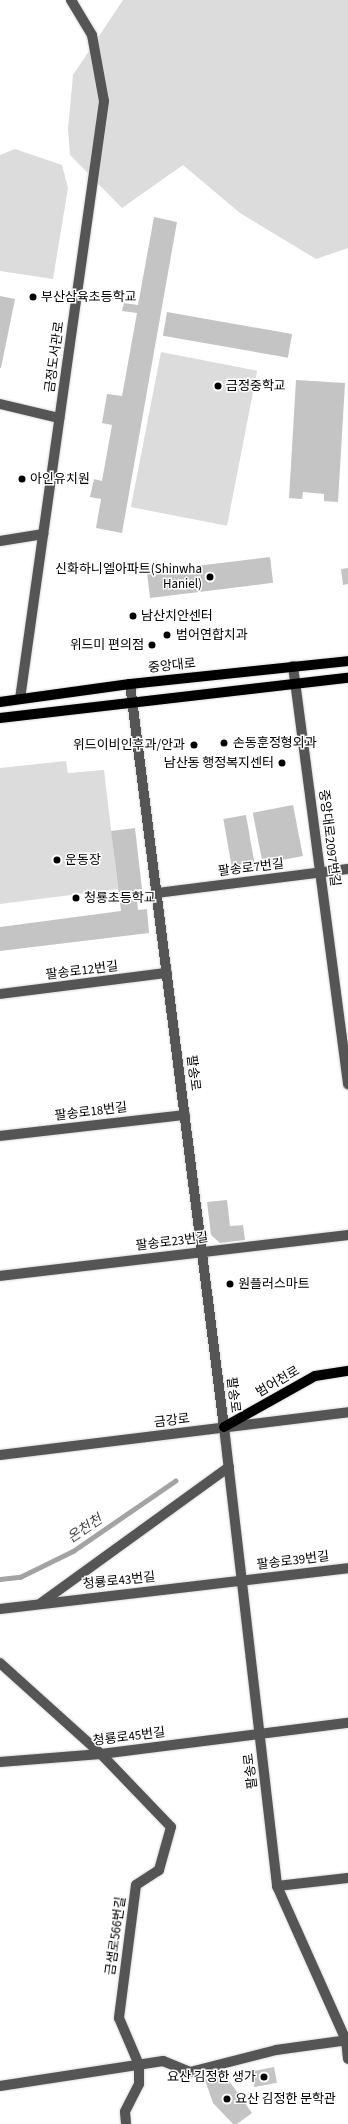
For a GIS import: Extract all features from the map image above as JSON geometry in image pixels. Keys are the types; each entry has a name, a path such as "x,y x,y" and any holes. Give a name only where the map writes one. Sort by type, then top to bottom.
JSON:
{"main road":[{"name":"중앙대로","path":"0,702 130,684 348,661"},
{"path":"0,718 348,678"},
{"name":"범어천로","path":"224,1427 315,1376 348,1371"}],"street":[{"name":"금정도서관로","path":"20,699 104,101 92,35 71,0"},
{"path":"0,404 60,418"},
{"path":"0,541 43,534"},
{"name":"중앙대로2097번길","path":"293,666 348,1084"},
{"name":"팔송로","path":"130,684 229,1467 277,1886 347,2040 348,2059"},
{"name":"팔송로7번길","path":"157,893 348,869"},
{"name":"팔송로12번길","path":"0,994 167,973"},
{"name":"팔송로18번길","path":"0,1136 185,1115"},
{"name":"팔송로23번길","path":"0,1276 348,1235"},
{"name":"금강로","path":"0,1455 348,1412"},
{"path":"41,1603 229,1467"},
{"name":"팔송로39번길","path":"242,1580 348,1568"},
{"name":"청룡로43번길","path":"0,1609 242,1580"},
{"name":"금샘로566번길","path":"0,1664 101,1754 171,1827 159,1870 136,1884 126,1971 121,1986 119,2018 139,2065 139,2084 124,2112 126,2124"},
{"name":"청룡로45번길","path":"0,1762 101,1754 348,1723"},
{"path":"277,1886 348,1878"},
{"path":"0,2086 162,2061 190,2072 276,2050 347,2040"}],"shaded area":[{"path":"123,0 348,0 348,248 316,259 240,213 183,165 122,208 70,155 68,129 73,75"},
{"path":"15,149 62,165 68,188 53,279 0,271 0,155"},
{"path":"161,352 257,371 227,526 131,507"},
{"name":"운동장","path":"66,761 68,773 104,770 118,889 0,904 0,768"}],"building":[{"path":"154,217 177,222 122,533 96,528 101,499 90,497 94,479 102,481 112,425 102,423 107,394 122,396 137,313 122,311 124,303 138,305"},
{"path":"0,296 15,299 1,368 0,368"},
{"path":"167,312 292,334 288,358 163,336"},
{"path":"296,380 345,383 338,502 324,501 324,494 303,492 302,499 289,498"},
{"name":"신화하니엘아파트(Shinwha Haniel)","path":"270,557 273,583 150,598 147,572"},
{"path":"348,568 348,584 343,585 341,569"},
{"path":"293,805 303,856 263,864 253,813"},
{"path":"246,815 255,866 232,870 223,819"},
{"path":"135,828 142,889 136,890 138,910 147,909 149,933 0,951 0,927 121,911 111,831"},
{"path":"227,1200 230,1226 243,1225 245,1240 220,1243 211,1235 207,1202"},
{"name":"요산 김정한 생가","path":"274,2067 277,2083 254,2087 251,2071"},
{"path":"222,2071 252,2113 237,2124 233,2124 213,2103 205,2080"}],"waterway":[{"name":"온천천","path":"0,1579 20,1577 73,1551 175,1481"}],"place":[{"name":"부산삼육초등학교","path":"33,297"},
{"name":"금정중학교","path":"218,386"},
{"name":"아인유치원","path":"22,479"},
{"name":"신화하니엘아파트(Shinwha Haniel)","path":"210,577"},
{"name":"남산치안센터","path":"133,616"},
{"name":"범어연합치과","path":"167,635"},
{"name":"위드미 편의점","path":"152,645"},
{"name":"손동훈정형외과","path":"224,743"},
{"name":"위드이비인후과/안과","path":"194,745"},
{"name":"남산동 행정복지센터","path":"282,763"},
{"name":"운동장","path":"57,860"},
{"name":"청룡초등학교","path":"76,898"},
{"name":"원플러스마트","path":"230,1284"},
{"name":"요산 김정한 생가","path":"264,2077"},
{"name":"요산 김정한 문학관","path":"227,2099"}]}
